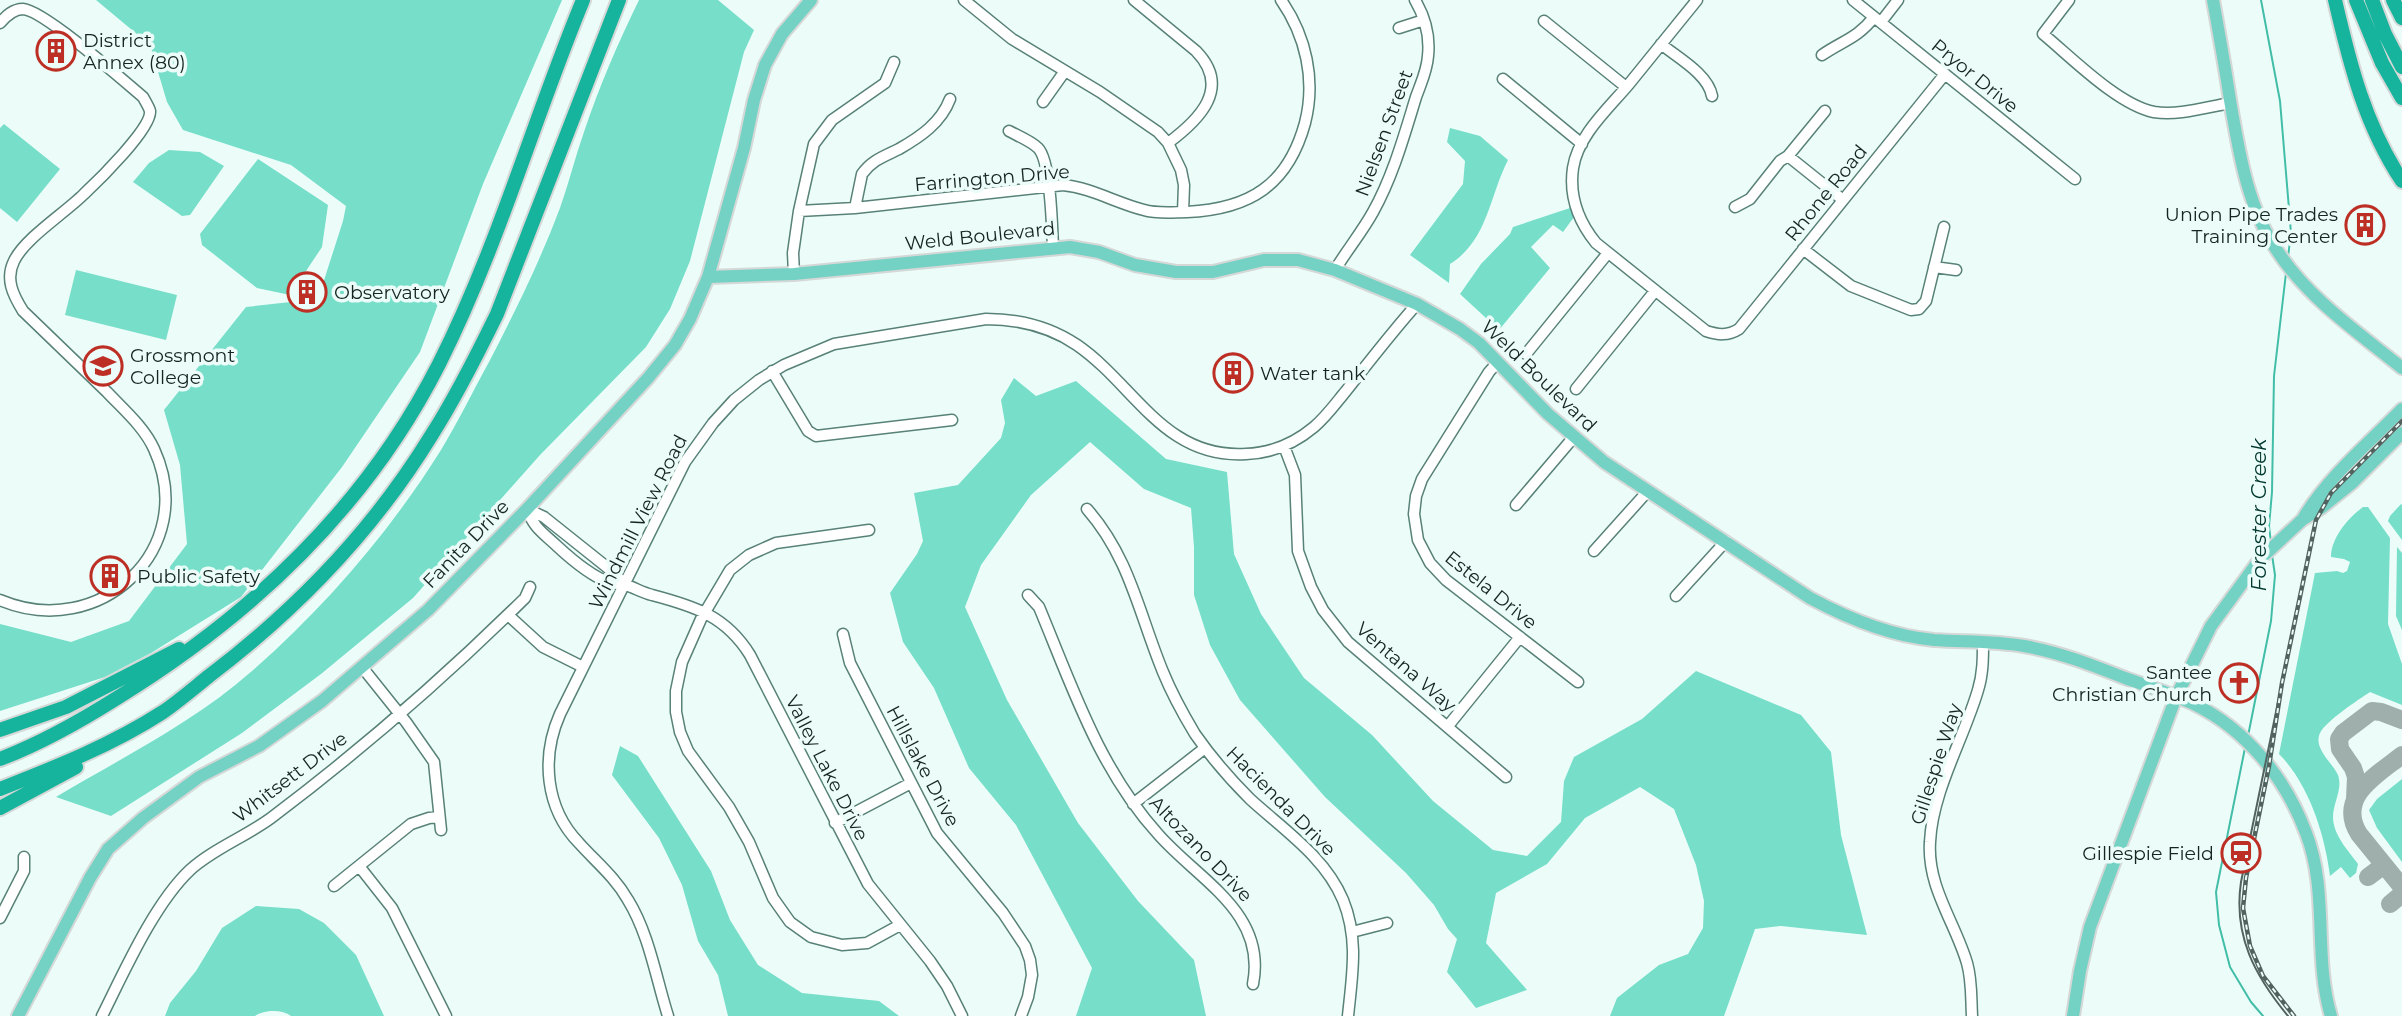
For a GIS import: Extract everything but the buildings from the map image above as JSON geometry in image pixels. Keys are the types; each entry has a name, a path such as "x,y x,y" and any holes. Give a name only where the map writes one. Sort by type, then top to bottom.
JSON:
{"highway":[{"path":"0,759 57,735 147,680 204,640 281,576 328,527 372,471 407,420 439,365 490,252 583,0"},
{"path":"0,807 82,764 164,711 240,652 297,601 354,541 394,491 431,436 473,363 497,314 619,0"},
{"path":"2335,0 2350,66 2365,111 2387,158 2402,181"},
{"path":"2356,0 2382,62 2402,98"},
{"path":"2374,0 2402,52"},
{"path":"2374,0 2385,34 2402,67"},
{"path":"2393,0 2402,18"},
{"path":"0,730 66,707 176,650 204,640"},
{"path":"0,789 69,762 139,726"}],"main road":[{"name":"Fanita Drive","path":"18,1016 108,849 143,818 188,785 259,746 322,701 428,610 527,509 675,345 690,319 708,277 765,65 782,34 811,0"},
{"path":"2213,0 2236,139 2249,192 2281,256 2325,305 2402,368"},
{"name":"Weld Boulevard","path":"708,277 794,274 1070,247 1099,252 1135,265 1177,272 1213,272 1280,259 1298,260 1335,270 1417,304 1460,328 1479,343 1573,438 1604,463 1810,598 1867,625 1901,635 1933,640 2021,645 2053,652 2176,697 2203,709 2234,730 2275,773 2294,804 2313,854 2320,908 2322,963 2331,1016"},
{"path":"2302,520 2313,502 2402,409"},
{"path":"2073,1016 2090,927 2176,697 2211,626 2260,559 2302,520 2353,484 2402,432"}],"street":[{"path":"964,0 1012,39 1130,112 1157,132 1168,143 1182,175 1183,212"},
{"path":"1134,0 1196,51 1205,61 1210,73 1211,92 1204,110 1168,143"},
{"name":"Farrington Drive","path":"799,211 855,208 1063,185 1082,188 1147,211 1220,210 1255,196 1282,171 1298,142 1309,101 1308,67 1300,33 1281,0"},
{"name":"Nielsen Street","path":"1335,270 1374,211 1400,152 1427,65 1428,38 1415,0"},
{"path":"1576,389 1655,291 1608,253 1587,231 1577,211 1573,192 1573,167 1588,134 1697,0"},
{"name":"Pryor Drive","path":"1853,0 2075,179"},
{"path":"1822,55 1855,37 1878,20 1898,0"},
{"path":"2069,0 2043,34 2118,95 2140,108 2155,112 2174,113 2231,103"},
{"path":"0,23 12,12 22,9 43,16 143,97 150,111 145,130 86,194 22,250 13,263 10,284 23,311 145,433 162,469 165,508 153,550 135,574 108,597 69,610 45,612 13,606 0,600"},
{"path":"1399,28 1424,20"},
{"path":"1544,21 1626,87"},
{"path":"1661,44 1710,86 1712,96"},
{"path":"794,274 793,253 799,211 814,144 832,120 886,83 894,62"},
{"path":"1043,103 1065,71"},
{"name":"Rhone Road","path":"1655,291 1706,331 1718,335 1739,329 1945,74"},
{"path":"1503,79 1582,144"},
{"path":"855,208 862,174 866,169 877,159 916,138 934,124 944,113 950,99"},
{"path":"1735,207 1750,199 1825,111"},
{"path":"1009,131 1038,148 1049,173 1047,187 1053,248"},
{"path":"1788,156 1843,200"},
{"path":"1803,249 1851,286 1911,310 1919,309 1926,301 1944,227"},
{"path":"1526,354 1608,253"},
{"path":"1934,267 1956,270"},
{"name":"Windmill View Road","path":"668,1016 634,911 610,874 568,829 558,812 551,793 548,763 553,733 583,667 694,449 729,406 772,372 808,353 847,340 986,318 1015,320 1046,329 1078,346 1163,427 1190,444 1210,451 1242,454 1263,452 1300,438 1323,419 1417,304"},
{"name":"Estela Drive","path":"1498,362 1489,372 1422,479 1415,505 1414,523 1421,548 1436,570 1578,682"},
{"path":"772,372 808,430 817,436 952,420"},
{"path":"1516,505 1573,438"},
{"name":"Ventana Way","path":"1283,446 1295,475 1298,551 1323,610 1348,642 1506,777"},
{"path":"1594,551 1647,492"},
{"name":"Valley Lake Drive","path":"527,509 532,523 575,562 610,583 681,601 705,612 730,630 747,649 868,884 939,973 962,1016"},
{"name":"Hacienda Drive","path":"1087,509 1100,525 1129,574 1162,671 1178,704 1205,748 1249,797 1311,853 1326,870 1342,900 1352,932 1354,962 1348,1016"},
{"path":"869,530 776,543 741,560 725,575 705,612 679,672 676,701 678,722 688,751 729,807 784,916 796,928 811,937 842,945 867,943 900,925"},
{"path":"1676,596 1726,541"},
{"name":"Whitsett Drive","path":"102,1016 160,906 190,871 269,819 400,714 463,659 525,598 530,587"},
{"name":"Altozano Drive","path":"1028,595 1039,607 1098,747 1133,804 1167,845 1243,919 1255,951 1253,984"},
{"path":"508,615 543,647 583,667"},
{"name":"Hillslake Drive","path":"843,634 850,663 937,833 1003,914 1028,953 1032,968 1031,983 1021,1016"},
{"path":"1448,726 1520,637"},
{"name":"Gillespie Way","path":"1972,1016 1967,962 1936,890 1929,843 1936,806 1979,688 1983,642"},
{"path":"362,667 434,762 441,830"},
{"path":"1133,804 1205,748"},
{"path":"835,823 911,783"},
{"path":"334,887 411,824 439,817"},
{"path":"0,918 24,871 24,857"},
{"path":"359,866 392,908 446,1016"},
{"path":"1352,932 1387,923"}],"green space":[{"path":"96,0 562,0 483,184 420,352 342,467 241,597 151,653 105,677 0,711 0,624 71,642 129,621 187,544 180,465 164,410 246,307 318,299 346,206 291,165 183,130 167,102 150,45"},
{"path":"639,0 718,0 754,30 744,52 690,261 670,309 646,347 540,455 413,598 321,674 242,733 111,816 56,797 182,723 252,671 330,595 400,511 447,439 527,286 560,208 602,82"},
{"path":"4,124 60,169 17,222 0,208 0,128"},
{"path":"1450,128 1480,136 1508,160 1480,230 1463,254 1450,264 1449,283 1410,255 1463,184 1465,161 1447,142"},
{"path":"169,150 200,152 224,166 190,215 182,216 133,182 149,163"},
{"path":"258,159 328,205 322,247 290,295 257,288 202,245 200,234"},
{"path":"1570,208 1574,217 1563,232 1553,225 1531,247 1550,268 1499,330 1460,294 1481,264 1510,234 1513,227"},
{"path":"76,270 177,295 166,340 65,315"},
{"path":"1014,378 1036,396 1076,381 1166,459 1227,472 1234,554 1261,614 1304,678 1372,735 1433,801 1493,850 1527,856 1561,822 1564,781 1574,757 1642,719 1696,671 1801,715 1831,752 1841,835 1867,935 1781,926 1755,929 1724,1016 1610,1016 1617,998 1659,965 1688,954 1703,928 1704,901 1696,865 1674,809 1640,787 1585,818 1547,864 1496,893 1486,943 1527,990 1476,1008 1447,972 1457,939 1434,905 1406,873 1325,797 1240,700 1210,645 1194,595 1191,508 1144,489 1090,442 1031,495 981,565 965,607 1007,700 1078,823 1138,901 1194,960 1206,1016 1076,1016 1092,968 1016,825 969,768 934,688 903,642 890,593 923,541 914,493 958,485 1001,438 1005,423 1001,400"},
{"path":"2402,505 2402,540 2388,521"},
{"path":"2363,507 2368,507 2390,538 2388,624 2402,664 2402,705 2370,692 2335,717 2320,733 2321,750 2339,780 2334,824 2342,842 2358,864 2356,873 2350,878 2341,867 2330,876 2314,811 2299,780 2279,754 2315,573 2347,571 2350,562 2331,557 2332,550 2341,529"},
{"path":"2397,547 2402,553 2402,630 2396,616"},
{"path":"620,746 638,756 711,871 730,920 758,965 802,993 879,1001 899,1016 728,1016 718,975 698,941 682,885 659,838 612,775"},
{"path":"2402,779 2402,862 2377,828 2369,810 2377,799"},
{"path":"256,906 299,909 324,923 356,955 384,1016 291,1016 273,1011 255,1016 165,1016 170,1003 196,971 222,928"}],"waterway":[{"name":"Forester Creek","path":"2261,0 2280,101 2291,233 2288,257"},
{"name":"Forester Creek","path":"2271,543 2269,526 2274,376 2286,273"},
{"name":"Forester Creek","path":"2248,736 2271,621 2275,575 2272,555"},
{"name":"Forester Creek","path":"2245,748 2216,892 2219,925 2230,967 2251,1002 2263,1016"}],"taxiway":[{"path":"2355,799 2356,777 2340,749 2339,739 2372,711 2402,720"},
{"path":"2402,755 2362,788 2352,809 2353,821 2359,834 2402,887"},
{"path":"2368,877 2384,865"},
{"path":"2390,904 2402,894"}],"tram line":[{"path":"2282,683 2239,902 2240,920 2249,954 2266,986 2288,1016"}],"railway":[{"path":"2294,1016 2263,976 2250,946 2243,908 2246,878 2316,520 2331,493 2402,421"}],"place":[{"name":"District Annex (80)","path":"56,51"},
{"name":"Union Pipe Trades Training Center","path":"2365,225"},
{"name":"Observatory","path":"307,292"},
{"name":"Grossmont College","path":"103,366"},
{"name":"Water tank","path":"1233,373"},
{"name":"Public Safety","path":"110,576"},
{"name":"Santee Christian Church","path":"2239,683"},
{"name":"Gillespie Field","path":"2241,853"}]}
